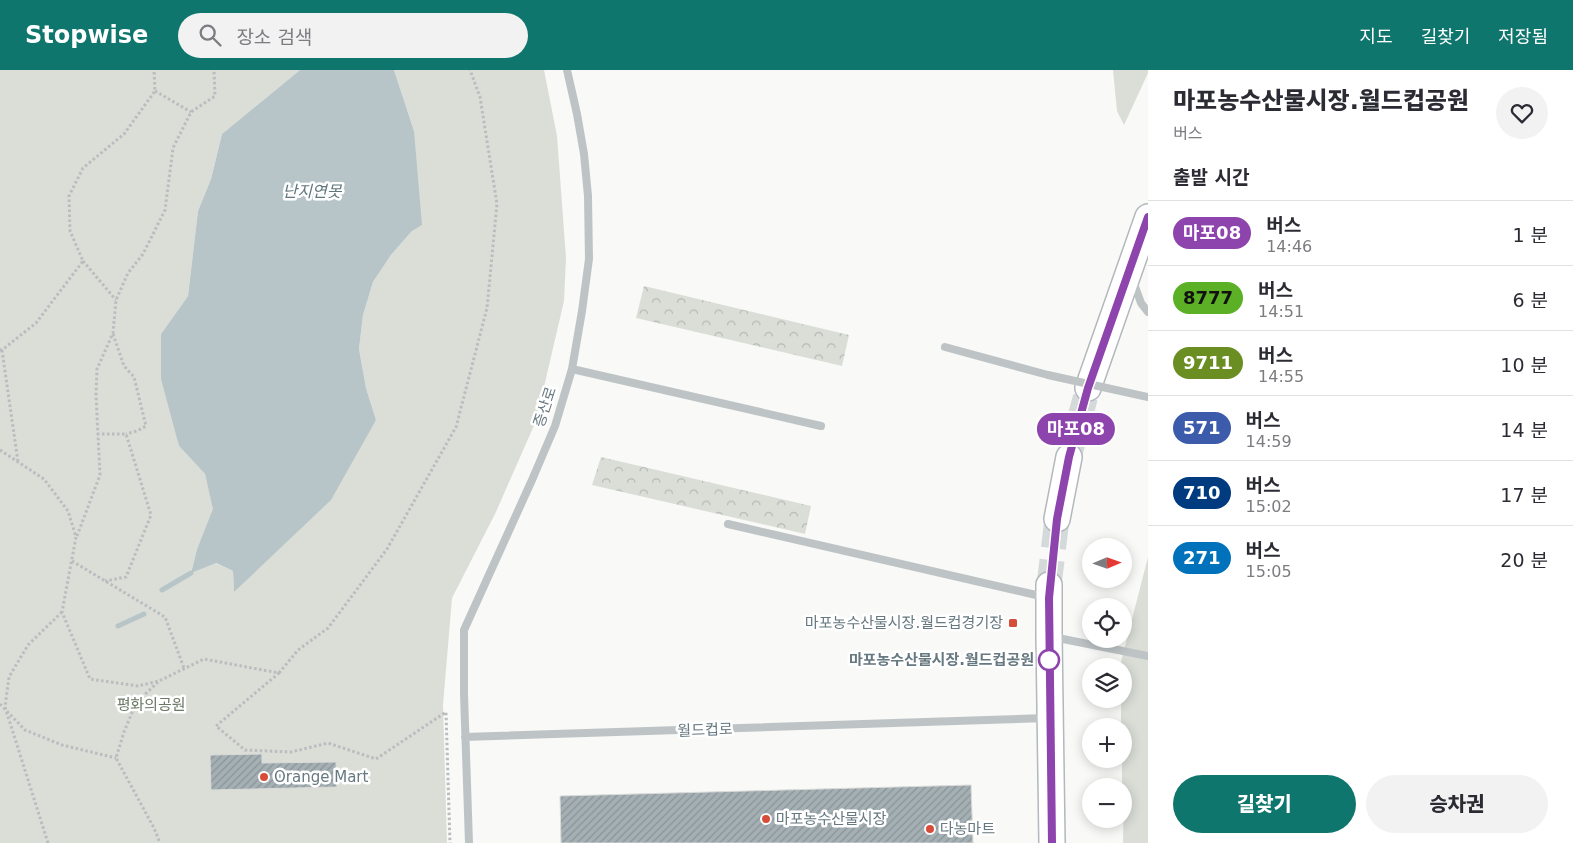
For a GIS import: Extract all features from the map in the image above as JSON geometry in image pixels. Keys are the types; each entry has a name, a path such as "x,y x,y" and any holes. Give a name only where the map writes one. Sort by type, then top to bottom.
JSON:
{"main road":[{"path":"1088,388 1148,217"},
{"path":"1057,519 1069,457"},
{"path":"1049,592 1052,843"}],"lane":[{"name":"증산로","path":"465,737 464,630 555,426 572,369 582,311 588,259 588,196 580,134 567,70"},
{"path":"1130,268 1141,303 1148,312"},
{"path":"945,348 1048,375 1148,397"},
{"path":"572,369 821,426"},
{"path":"728,524 1049,592"},
{"path":"1049,636 1148,656"},
{"name":"월드컵로","path":"465,737 1050,718"},
{"path":"465,737 469,843"}],"path":[{"path":"116,300 83,261 70,231 69,196 84,168 124,134 155,91 154,70"},
{"path":"214,70 215,96 191,112 173,148 165,210 143,254 128,273 116,300 113,333 97,369 96,395 100,475 76,537 62,612 90,679 138,686 159,681 204,659 279,674"},
{"path":"450,843 446,712 376,759 328,743 291,752 245,750 216,726 279,674 298,650 328,628 387,549 456,427 487,308 498,204 480,97 470,70"},
{"path":"155,91 191,112"},
{"path":"18,462 1,350 36,323 83,261"},
{"path":"98,434 126,434 137,432 146,426 134,377 124,366 113,333"},
{"path":"105,581 126,578 151,515 126,434"},
{"path":"0,450 44,479 68,512 76,537"},
{"path":"72,561 165,617 184,668"},
{"path":"48,843 4,707 9,677 28,645 62,612"},
{"path":"159,681 136,703 116,758 154,828 160,843"},
{"path":"0,704 25,730 62,744 116,758"}],"green space":[{"name":"평화의공원","path":"0,70 300,70 222,134 211,179 198,211 188,296 161,334 179,446 205,474 214,509 197,549 191,572 215,563 233,571 234,592 376,420 366,388 359,349 363,315 373,282 391,255 412,231 414,131 394,70 544,70 557,136 566,258 564,301 536,421 495,514 452,598 443,705 447,843 0,843"},
{"path":"1113,70 1148,70 1124,125 1117,111"},
{"path":"644,286 849,335 842,366 636,318"},
{"path":"601,457 811,506 805,534 592,485"},
{"path":"1148,557 1148,843 1123,843 1123,828 1132,828 1132,778 1122,778 1122,768 1132,768 1132,718 1121,718 1121,708 1132,708 1132,658 1122,658 1125,648 1132,648 1132,619"}],"water":[{"name":"난지연못","path":"300,70 394,70 414,131 422,225 412,231 391,255 373,282 363,315 359,349 366,388 376,420 331,500 234,592 233,571 216,563 191,573 197,549 213,509 205,474 179,446 161,379 161,334 188,296 198,211 211,179 222,134"}],"building":[{"path":"262,754 262,763 336,762 337,787 211,790 210,755"},
{"name":"마포농수산물시장","path":"971,785 973,843 561,843 560,796"}],"waterway":[{"path":"162,590 191,573"},
{"path":"118,626 144,614"}],"tunnel":[{"path":"1069,457 1088,388"},
{"path":"1049,585 1057,519"}],"bus line":[{"name":"마포08","path":"1052,843 1049,598 1057,519 1069,457 1088,388 1148,217"}],"place":[{"name":"마포농수산물시장.월드컵경기장","path":"1013,623"},
{"name":"마포농수산물시장.월드컵공원","path":"1049,660"},
{"name":"Orange Mart","path":"264,777"},
{"name":"마포농수산물시장","path":"766,819"},
{"name":"다농마트","path":"930,829"}]}
